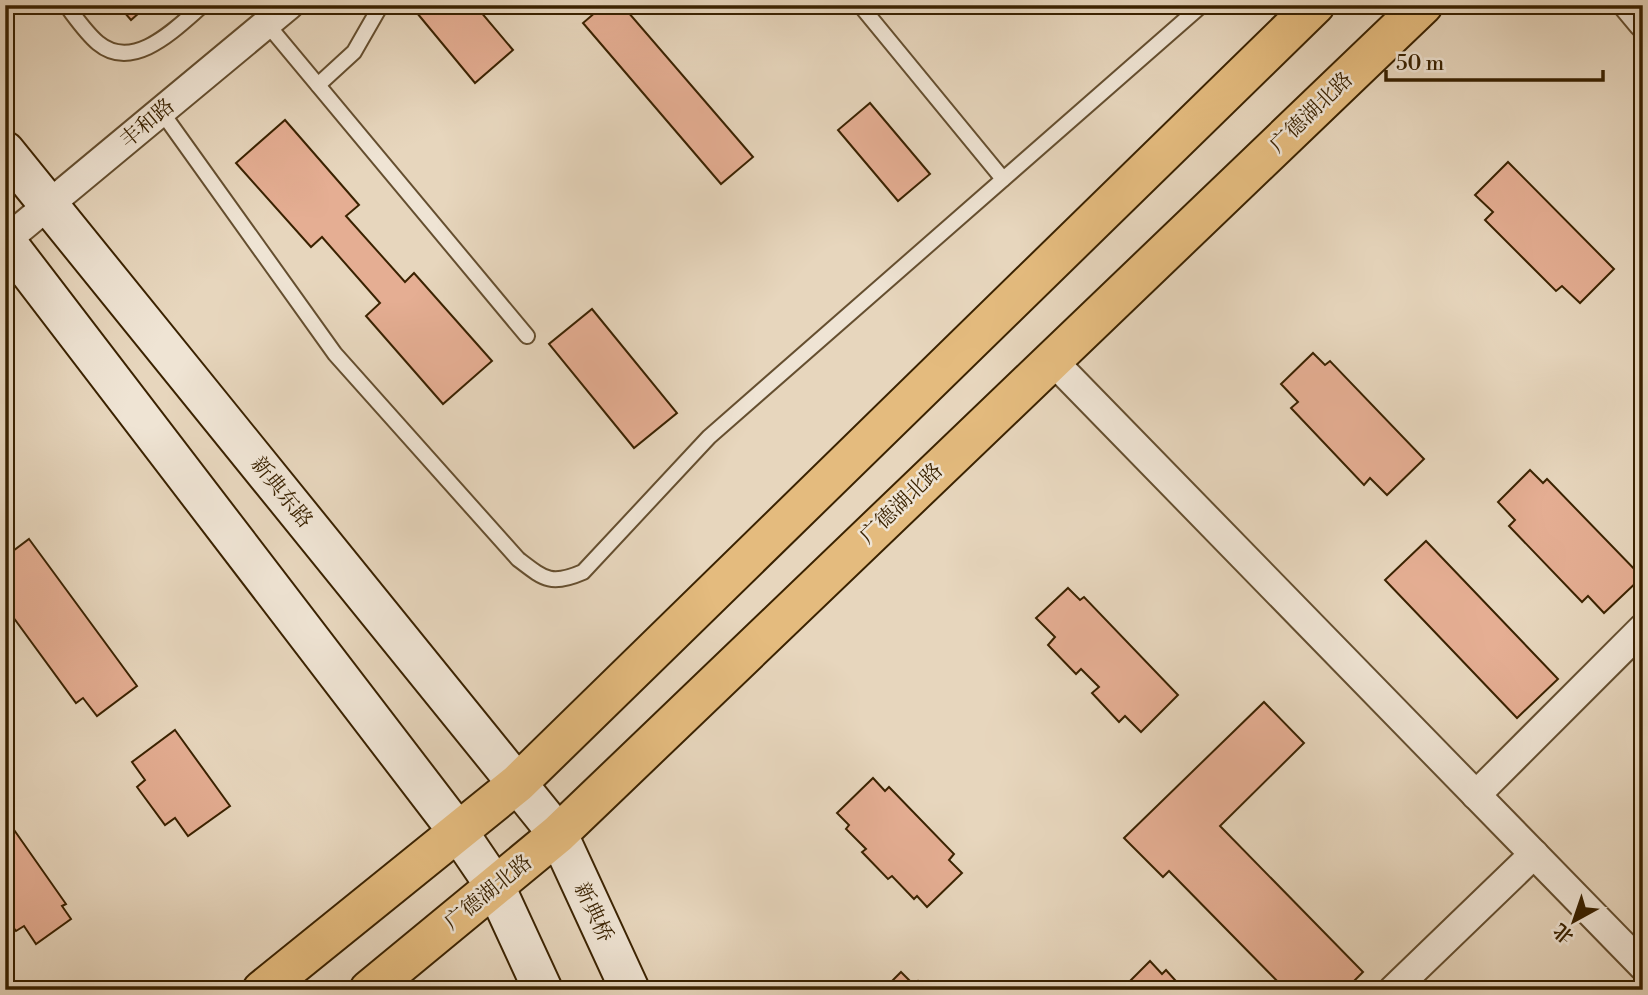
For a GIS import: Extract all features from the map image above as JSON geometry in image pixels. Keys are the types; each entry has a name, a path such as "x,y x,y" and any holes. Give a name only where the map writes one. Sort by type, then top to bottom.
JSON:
{"main road":[{"path":"262,990 518,783 1315,5"},
{"name":"广德湖北路","path":"369,990 558,834 1423,5"},
{"name":"新典东路","path":"5,151 558,834"},
{"path":"5,240 458,833 495,886 542,990"},
{"name":"新典桥","path":"558,834 630,990"}],"street":[{"name":"丰和路","path":"5,240 289,5"},
{"path":"1628,5 1643,23"},
{"path":"1051,359 1643,966"},
{"path":"1476,795 1643,628"},
{"path":"1393,990 1534,854"}],"lane":[{"path":"66,5 100,45 129,54 160,42 203,5"},
{"path":"318,85 354,52 381,5"},
{"path":"860,5 1003,179"},
{"path":"161,111 335,354 518,559 544,578 562,581 583,572 709,437 1202,5"},
{"path":"267,24 527,336"}],"building":[{"path":"118,5 148,5 131,20"},
{"path":"426,5 475,5 513,50 475,83 417,13"},
{"path":"604,5 622,5 753,157 721,184 583,23"},
{"path":"870,103 930,174 898,201 838,130"},
{"path":"285,120 359,205 346,216 405,282 414,273 492,361 443,404 366,316 380,303 322,237 311,247 236,163"},
{"path":"1508,162 1614,269 1580,303 1562,286 1556,291 1485,220 1493,212 1475,195"},
{"path":"592,309 677,413 634,448 549,344"},
{"path":"1313,353 1325,365 1330,361 1424,459 1387,495 1370,478 1364,485 1291,408 1298,402 1281,384"},
{"path":"1530,470 1543,483 1547,479 1642,577 1604,613 1588,596 1582,602 1509,526 1515,520 1498,502"},
{"path":"29,539 137,686 97,716 83,698 76,703 5,606 5,557"},
{"path":"1426,541 1558,679 1517,718 1385,580"},
{"path":"1068,588 1080,600 1084,597 1178,695 1141,732 1125,716 1119,722 1092,693 1099,687 1081,669 1076,674 1048,645 1055,637 1036,618"},
{"path":"1264,702 1304,743 1220,826 1363,972 1345,990 1286,990 1169,871 1163,877 1124,838"},
{"path":"175,730 230,806 188,836 175,818 165,825 137,787 145,780 132,762"},
{"path":"873,778 885,791 889,787 954,854 949,860 962,873 927,907 917,896 914,899 892,876 888,879 862,852 866,849 846,829 849,825 837,813"},
{"path":"12,827 66,904 62,906 71,919 36,944 24,926 16,931 5,916 5,830"},
{"path":"1150,961 1162,974 1166,970 1184,990 1121,990"},
{"path":"901,972 914,985 918,981 926,990 883,990"}]}
